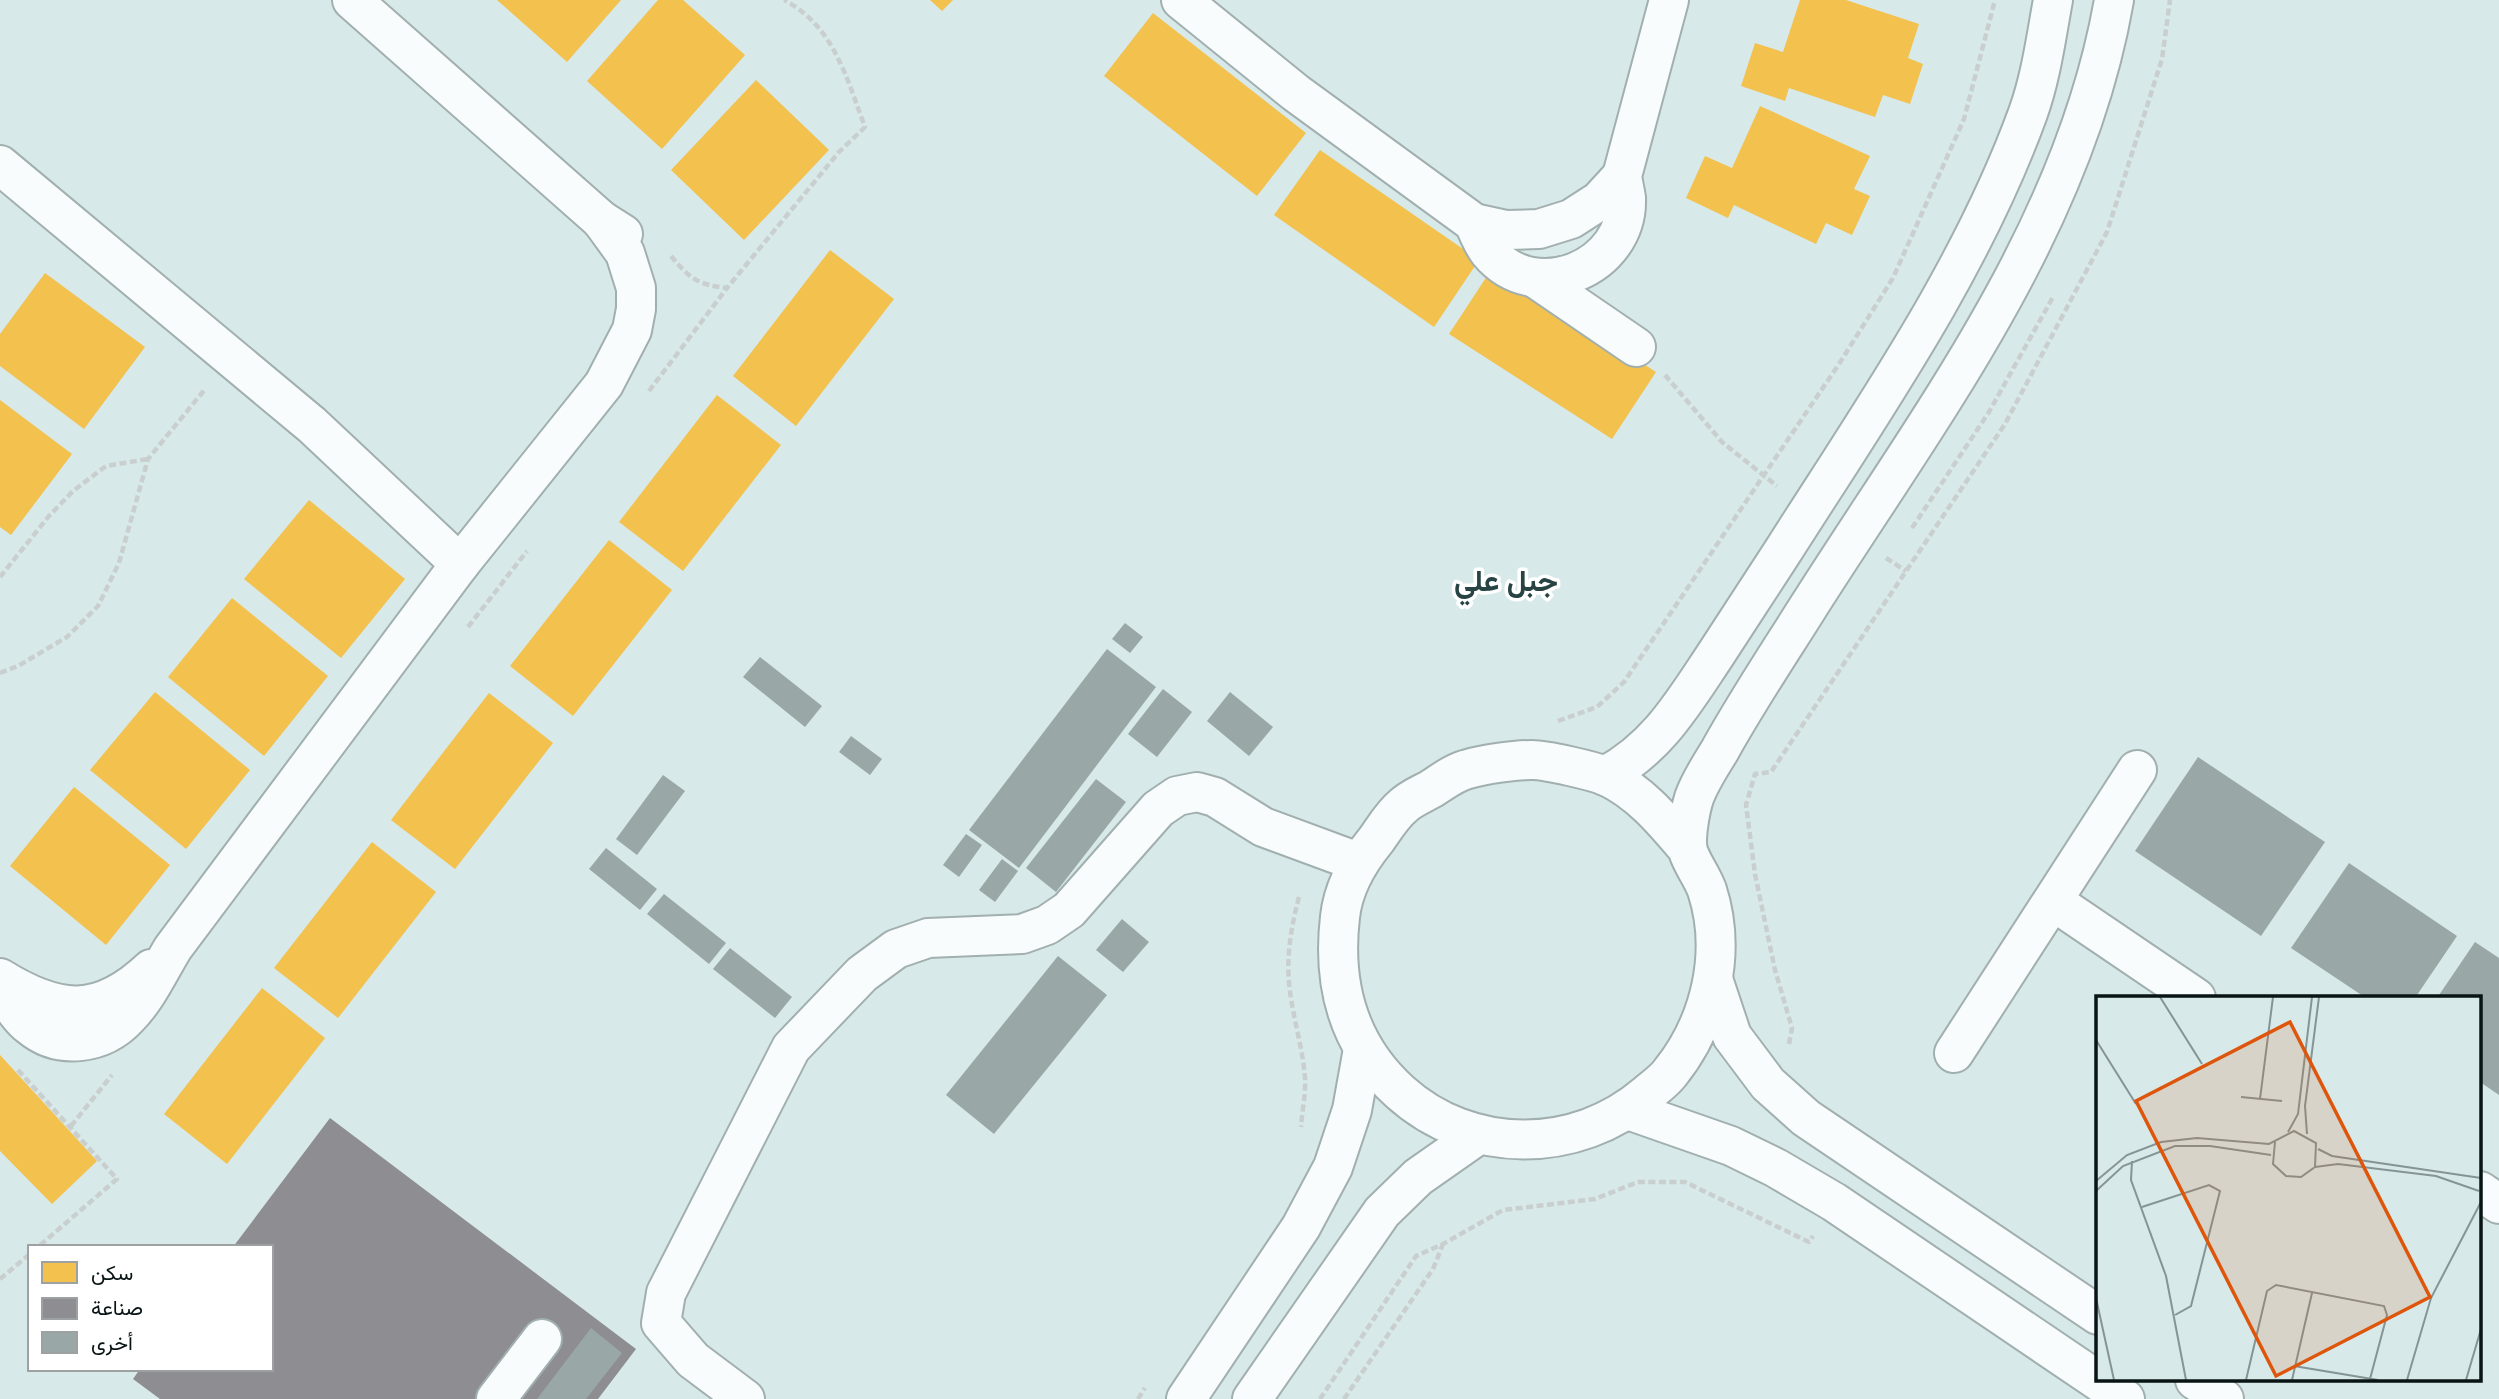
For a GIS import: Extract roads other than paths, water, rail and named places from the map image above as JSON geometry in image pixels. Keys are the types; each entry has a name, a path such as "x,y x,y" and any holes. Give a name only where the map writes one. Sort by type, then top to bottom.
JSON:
{"street":[{"path":"0,987 16,1012 30,1027 64,1042 101,1038 131,1015 173,948 460,565 604,384 632,330 636,288 625,253 601,220 352,0"},
{"path":"1181,0 1296,93 1474,223 1506,230 1539,229 1571,219 1599,201 1622,176"},
{"path":"1535,278 1558,278 1580,272 1599,260 1614,243 1623,221 1626,199 1622,176 1669,0"},
{"path":"1605,776 1627,764 1668,724 1900,368 1966,251 2028,112 2042,61 2053,0"},
{"path":"1686,847 1694,798 1728,735 1853,536 1951,388 2001,304 2047,214 2084,123 2114,0"},
{"path":"0,165 312,425 460,565"},
{"path":"1474,223 1480,239 1490,253 1511,269 1535,278 1636,347"},
{"path":"1536,760 1605,776 1651,806 1686,847 1707,889 1716,935 1714,982 1698,1032 1676,1065 1668,1076 1628,1110 1581,1132 1530,1141 1478,1135 1443,1122 1412,1103 1385,1078 1363,1049 1343,1004 1336,956 1341,908 1358,862 1403,806 1465,769 1536,760"},
{"path":"1954,1053 2137,770"},
{"path":"745,1399 693,1360 661,1323 666,1293 791,1048 862,974 897,949 928,938 1022,934 1046,925 1069,910 1157,809 1177,796 1197,792 1215,797 1263,827 1358,862"},
{"path":"2053,901 2193,996"},
{"path":"0,978 41,1000 65,1005 89,1005 123,992 173,948"},
{"path":"1714,982 1732,1037 1768,1084 1806,1118 2096,1314"},
{"path":"1186,1399 1301,1227 1333,1167 1352,1110 1363,1049"},
{"path":"1628,1110 1731,1146 1776,1168 1834,1202 2096,1379"},
{"path":"1252,1399 1382,1212 1418,1177 1478,1135"},
{"path":"2482,1192 2499,1204"},
{"path":"496,1399 542,1339"},
{"path":"2100,1382 2125,1399"},
{"path":"2198,1382 2224,1399"}],"district":[{"name":"جبل علي","path":"1506,580"}]}
